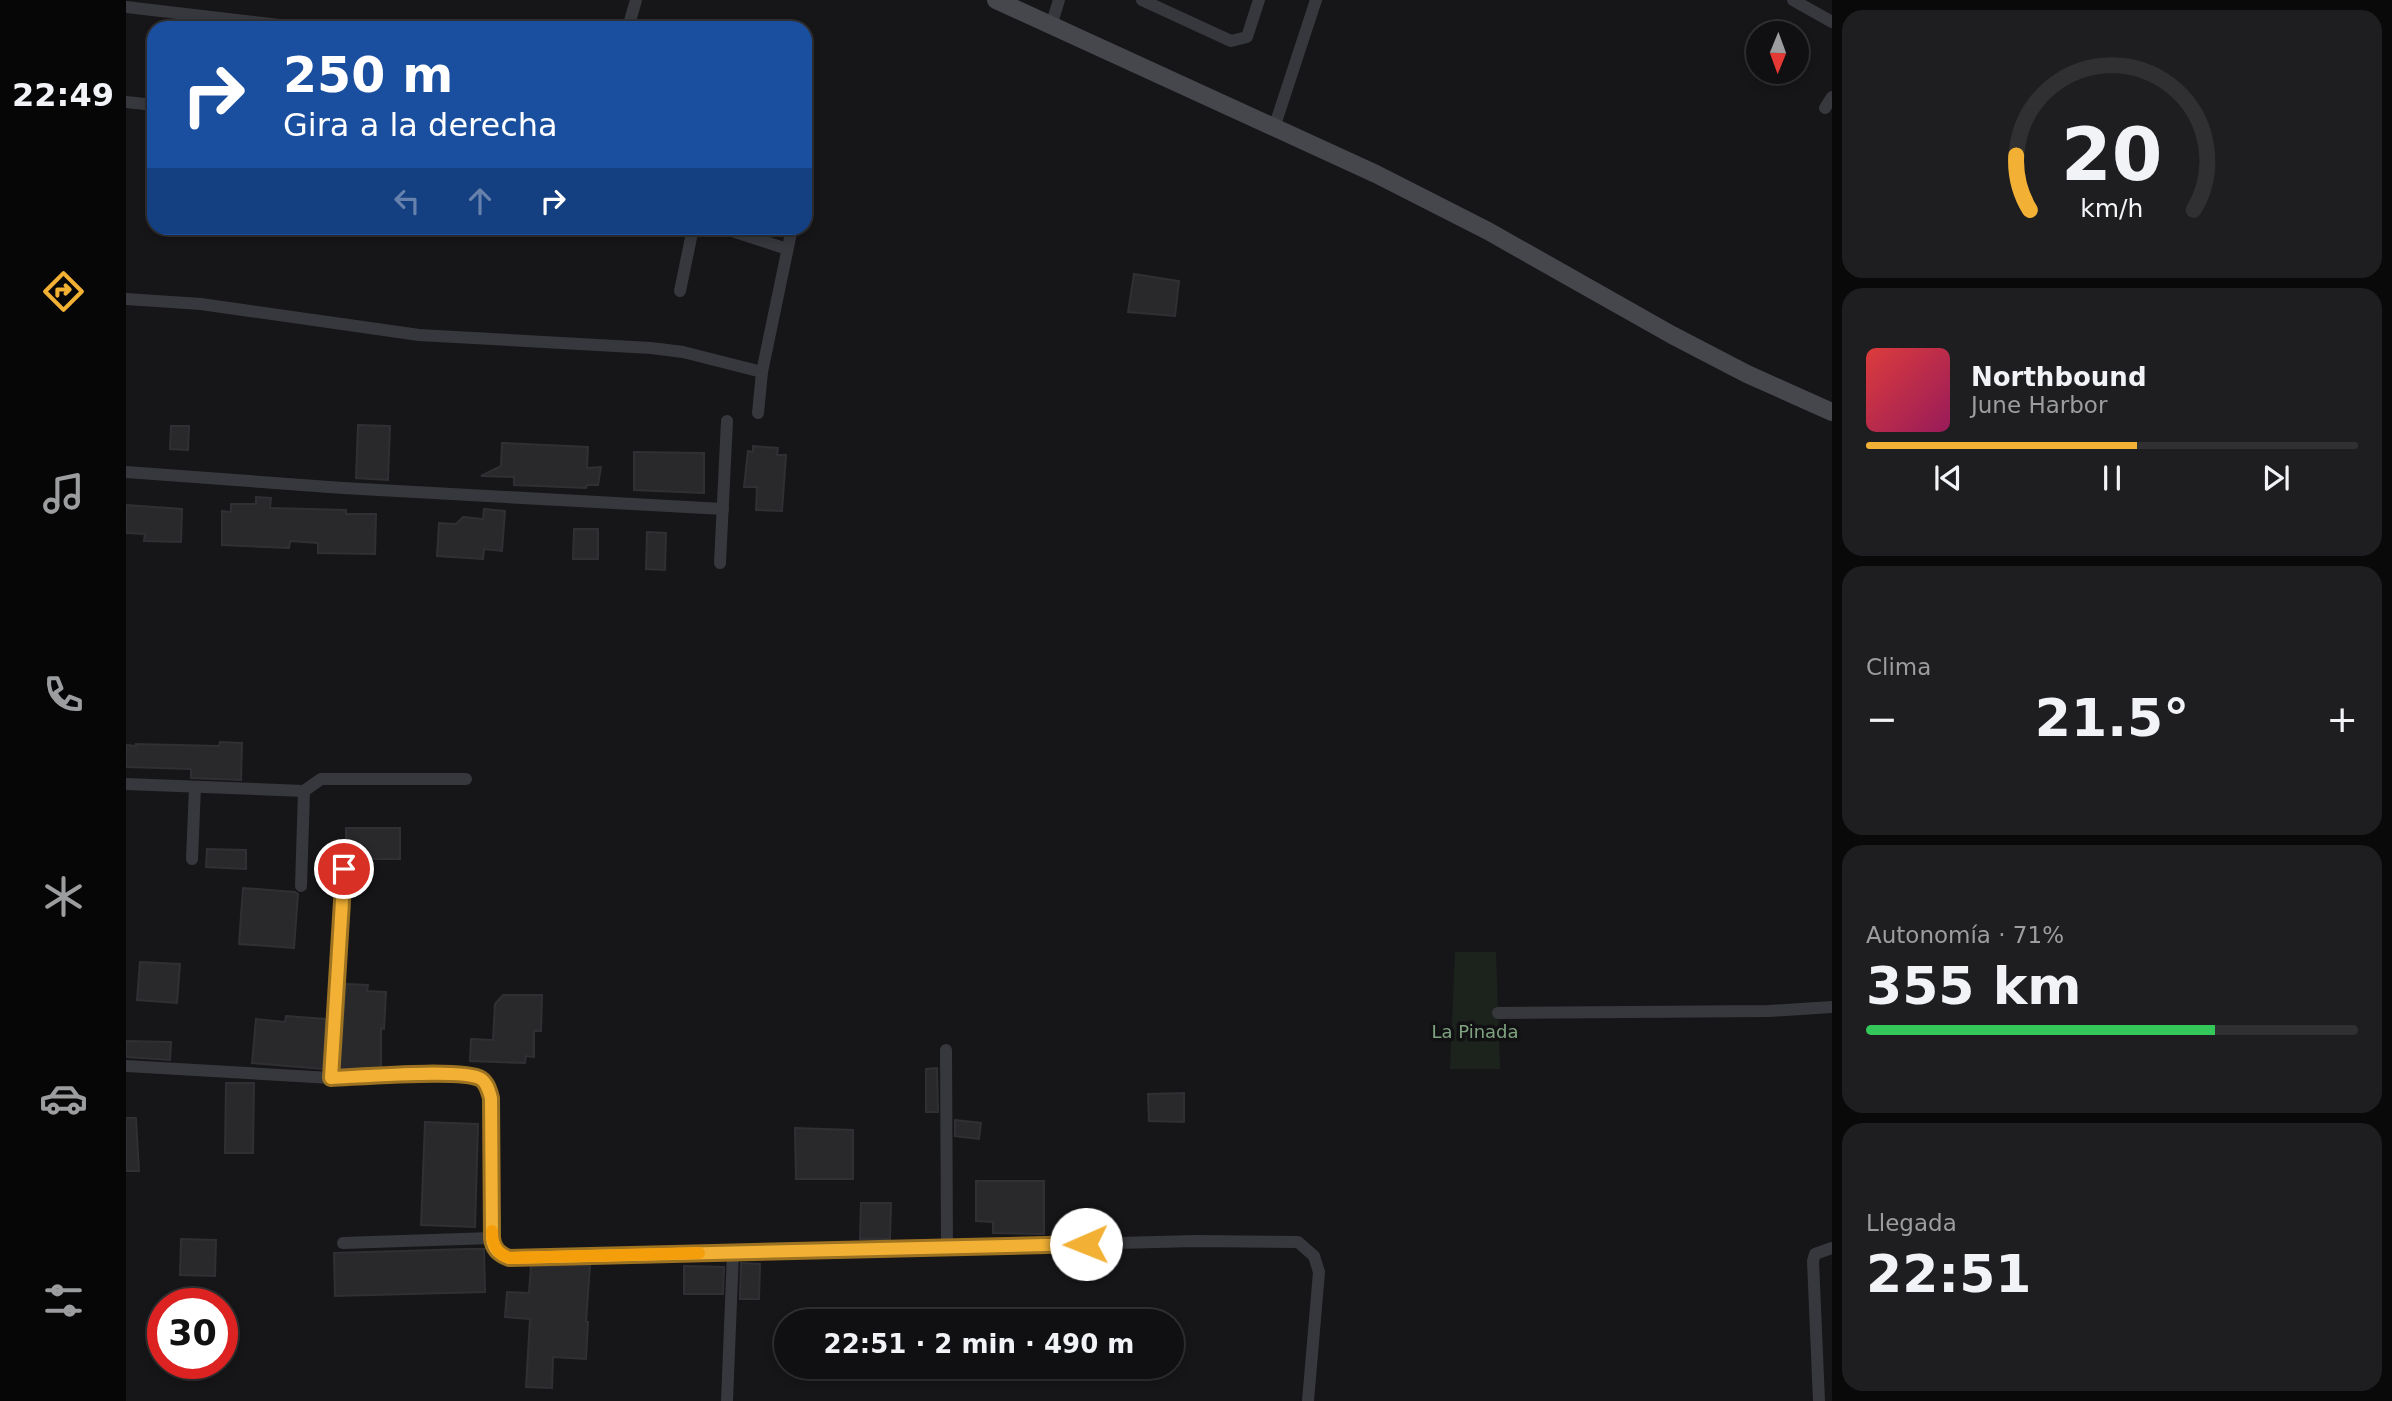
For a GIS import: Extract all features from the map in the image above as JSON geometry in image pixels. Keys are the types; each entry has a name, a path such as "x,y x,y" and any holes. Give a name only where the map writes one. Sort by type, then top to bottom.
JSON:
{"street":[{"path":"630,21 636,0"},
{"path":"996,0 1446,208 1672,335 1747,374 1832,412"},
{"path":"1051,26 1059,0"},
{"path":"1142,0 1231,41 1247,37 1259,0"},
{"path":"1274,128 1316,0"},
{"path":"1793,0 1832,22"},
{"path":"126,7 246,21"},
{"path":"126,102 147,104"},
{"path":"680,292 692,235"},
{"path":"744,235 787,249"},
{"path":"758,413 762,372 790,235"},
{"path":"126,299 201,304 419,335 651,348 683,352 762,372"},
{"path":"720,563 727,421"},
{"path":"126,472 343,488 723,509"},
{"path":"126,784 304,791 321,779 466,779"},
{"path":"192,859 195,787"},
{"path":"301,886 304,791"},
{"path":"331,1078 344,869"},
{"path":"1499,1013 1769,1011 1832,1007"},
{"path":"946,1050 947,1247"},
{"path":"126,1066 331,1078 448,1074 483,1080 491,1098 492,1238 498,1252 509,1258 1182,1242 1298,1242 1314,1256 1319,1272 1308,1401"},
{"path":"342,1242 492,1238"},
{"path":"1819,1401 1813,1261 1815,1254 1832,1248"},
{"path":"727,1401 733,1252"}],"green space":[{"name":"La Pinada","path":"1455,952 1496,952 1500,1069 1450,1069"}],"building":[{"path":"1134,274 1179,281 1175,316 1128,312"},
{"path":"358,425 390,426 388,480 356,478"},
{"path":"171,426 189,426 188,450 170,449"},
{"path":"502,443 588,447 587,468 601,467 598,485 587,485 586,488 514,485 514,477 481,476 501,466"},
{"path":"753,446 778,448 777,455 786,455 782,511 756,510 757,487 744,487 748,451 753,452"},
{"path":"634,452 704,453 704,493 634,490"},
{"path":"256,497 271,498 270,508 346,510 346,514 376,514 375,554 318,553 318,543 290,541 289,548 222,545 222,511 231,512 231,504 256,504"},
{"path":"126,505 182,509 181,542 144,541 145,534 126,533"},
{"path":"484,509 505,511 502,551 484,549 483,559 437,556 439,523 456,524 463,517 483,519"},
{"path":"574,529 598,529 598,559 573,559"},
{"path":"647,532 666,533 665,570 646,569"},
{"path":"220,742 242,743 241,780 191,778 191,769 126,767 126,745 219,746"},
{"path":"346,828 400,828 400,859 346,859"},
{"path":"207,849 246,850 246,869 206,867"},
{"path":"243,888 298,894 294,948 239,944"},
{"path":"140,962 180,964 177,1003 137,1000"},
{"path":"346,984 368,985 367,991 386,992 384,1029 381,1028 381,1068 340,1069"},
{"path":"503,995 542,995 541,1031 534,1031 534,1057 526,1056 525,1063 470,1061 471,1039 493,1040 495,1004"},
{"path":"286,1016 326,1019 323,1069 252,1063 256,1019 285,1022"},
{"path":"126,1041 171,1042 170,1060 126,1057"},
{"path":"937,1068 938,1112 926,1112 926,1069"},
{"path":"226,1083 254,1083 253,1153 225,1153"},
{"path":"1184,1093 1184,1122 1149,1121 1148,1094"},
{"path":"126,1118 136,1118 139,1171 126,1171"},
{"path":"955,1120 981,1123 979,1139 955,1136"},
{"path":"425,1122 478,1124 475,1227 421,1225"},
{"path":"795,1128 853,1130 853,1179 796,1179"},
{"path":"976,1181 1044,1181 1044,1234 993,1233 993,1222 976,1221"},
{"path":"861,1203 891,1203 890,1239 860,1239"},
{"path":"181,1239 216,1240 215,1276 180,1275"},
{"path":"484,1249 485,1292 335,1296 334,1253"},
{"path":"741,1263 760,1264 759,1299 740,1299"},
{"path":"590,1265 586,1359 553,1357 552,1388 526,1387 530,1319 505,1317 507,1292 529,1293 531,1266"},
{"path":"684,1266 724,1267 723,1294 684,1294"}],"slow traffic":[{"path":"492,1231 495,1248 509,1258 699,1253"}],"route":[{"path":"344,869 331,1078 448,1074 483,1080 491,1098 492,1238 495,1248 503,1256 509,1258 1086,1244"}]}
